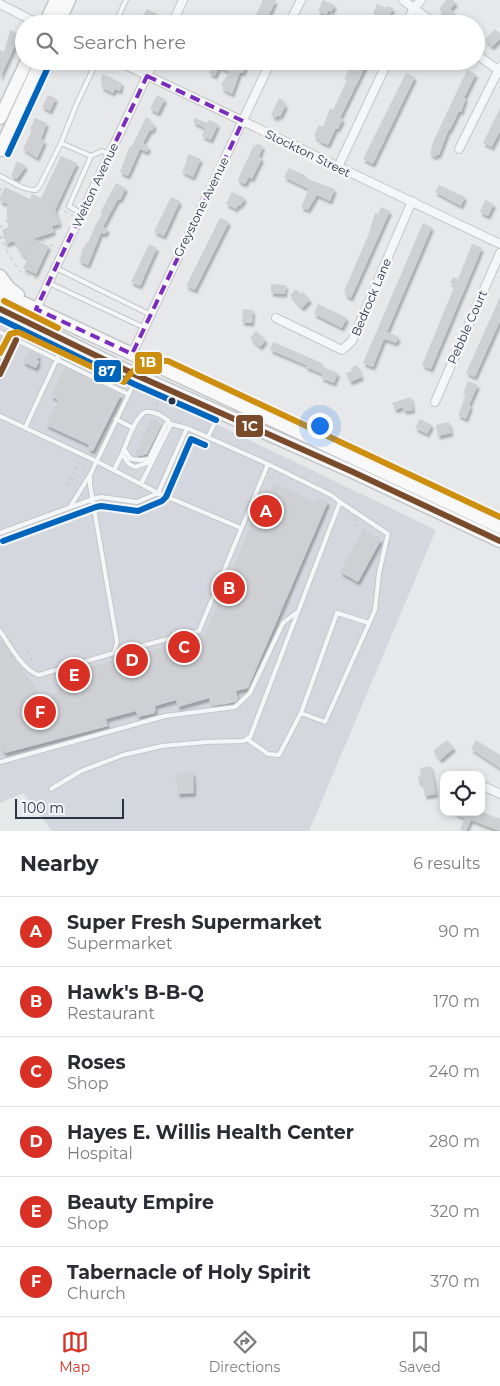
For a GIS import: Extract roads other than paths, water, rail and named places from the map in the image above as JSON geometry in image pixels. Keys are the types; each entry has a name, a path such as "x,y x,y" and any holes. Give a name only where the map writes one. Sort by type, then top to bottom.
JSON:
{"main road":[{"path":"49,15 56,0"},
{"path":"62,15 69,0"},
{"path":"0,118 23,70"},
{"path":"0,150 37,70"},
{"path":"0,276 10,288 36,309"},
{"path":"0,292 497,525"},
{"path":"0,310 138,376 353,472 500,542"},
{"path":"0,315 20,320"},
{"path":"104,360 125,358 132,354"},
{"path":"138,376 151,370 164,369"}],"street":[{"path":"176,15 183,0"},
{"path":"294,15 301,0"},
{"path":"403,0 423,15"},
{"path":"410,15 421,0"},
{"path":"0,4 21,15"},
{"path":"459,149 499,68 485,59"},
{"name":"Stockton Street","path":"135,70 500,244"},
{"name":"Welton Avenue","path":"36,309 46,282 56,268 78,215 110,154 150,70"},
{"name":"Greystone Avenue","path":"132,354 149,314 268,70"},
{"path":"338,167 384,70"},
{"name":"Bedrock Lane","path":"276,318 342,350 352,341 412,201"},
{"name":"Pebble Court","path":"435,402 500,253"},
{"path":"485,787 500,794"}],"lane":[{"path":"119,15 126,0"},
{"path":"0,176 22,187 36,190 61,143 93,70"},
{"path":"61,143 91,156"},
{"path":"78,215 68,206 91,156 102,151 110,154"},
{"path":"56,268 149,314"},
{"path":"46,282 143,327"},
{"path":"0,374 16,340 20,320"},
{"path":"0,332 128,394"},
{"path":"25,428 55,359 65,341"},
{"path":"69,508 90,475 138,376"},
{"path":"114,470 139,417 148,411 169,422 187,428 268,464 331,495 388,534 378,573 375,610 325,722 301,713"},
{"path":"208,437 220,412"},
{"path":"0,416 96,461 158,493 242,528"},
{"path":"116,419 133,428"},
{"path":"122,454 129,464 134,467 138,468 147,463 169,422"},
{"path":"142,484 169,422"},
{"path":"0,533 93,499 101,497 137,502 158,493 187,428"},
{"path":"124,449 131,459 149,459"},
{"path":"0,632 25,666 33,674 39,675 199,631 268,464"},
{"path":"90,475 117,642 114,653"},
{"path":"51,789 81,771 122,755 162,746 243,741 247,739 252,734 340,502"},
{"path":"0,762 166,716 236,707 250,693 283,623 297,612"},
{"path":"247,739 268,754 279,755 301,713 337,613 369,623"}],"place":[{"name":"Super Fresh Supermarket","path":"266,511"},
{"name":"Hawk's B-B-Q","path":"229,588"},
{"name":"Roses","path":"184,647"},
{"name":"Hayes E. Willis Health Center","path":"132,660"},
{"name":"Beauty Empire","path":"74,675"},
{"name":"Tabernacle of Holy Spirit","path":"40,712"}]}
